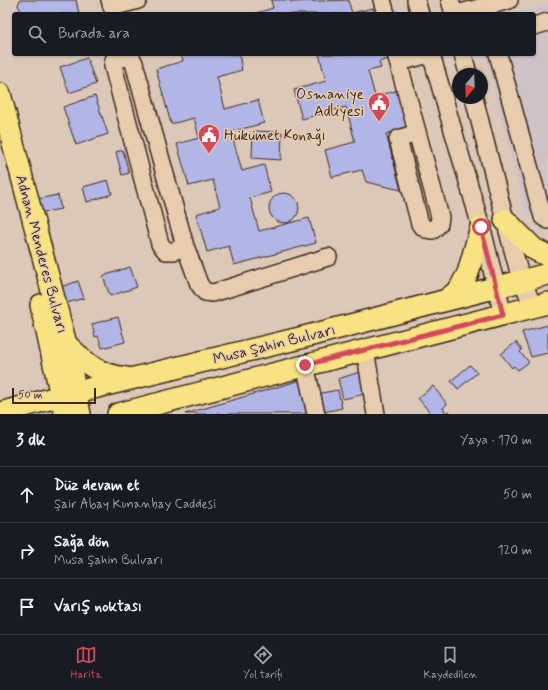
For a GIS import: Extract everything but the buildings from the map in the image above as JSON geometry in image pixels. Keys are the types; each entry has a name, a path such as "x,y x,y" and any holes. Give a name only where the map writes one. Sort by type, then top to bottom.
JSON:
{"main road":[{"name":"Adnan Menderes Bulvarı","path":"0,94 60,352 67,401 80,414"},
{"name":"Adnan Menderes Bulvarı","path":"0,137 60,352"},
{"path":"505,220 534,249 548,256"},
{"path":"446,300 459,290 468,273 481,227"},
{"name":"Musa Şahin Bulvarı","path":"0,413 67,401 133,379 548,274"},
{"name":"Musa Şahin Bulvarı","path":"118,414 540,305"},
{"path":"0,409 29,401 34,398 46,381 60,352 100,373 133,379"}],"street":[{"path":"112,7 138,0"},
{"path":"382,0 385,12"},
{"path":"416,0 419,12"},
{"path":"450,0 453,12"},
{"path":"464,12 509,0"},
{"path":"536,25 548,22"},
{"path":"185,246 174,251 166,251 160,244 113,66 114,60 123,56 130,56 134,63 185,246 199,284 205,292 213,293 328,257"},
{"path":"414,56 398,58 440,217 439,224 433,230 426,229 420,224 398,139 417,133"},
{"path":"431,56 481,227 503,315"},
{"path":"464,56 467,68"},
{"path":"499,56 543,217 548,220"},
{"path":"476,104 519,272 540,305"},
{"path":"365,350 376,414"},
{"path":"305,365 316,414"}],"shaded area":[{"path":"548,4 548,230 526,213 486,56 536,56 536,12 519,12"}],"place":[{"name":"Osmaniye Adliyesi","path":"379,122"},
{"name":"Hükümet Konağı","path":"209,154"}],"route":[{"path":"305,365 503,315 481,227"}]}
